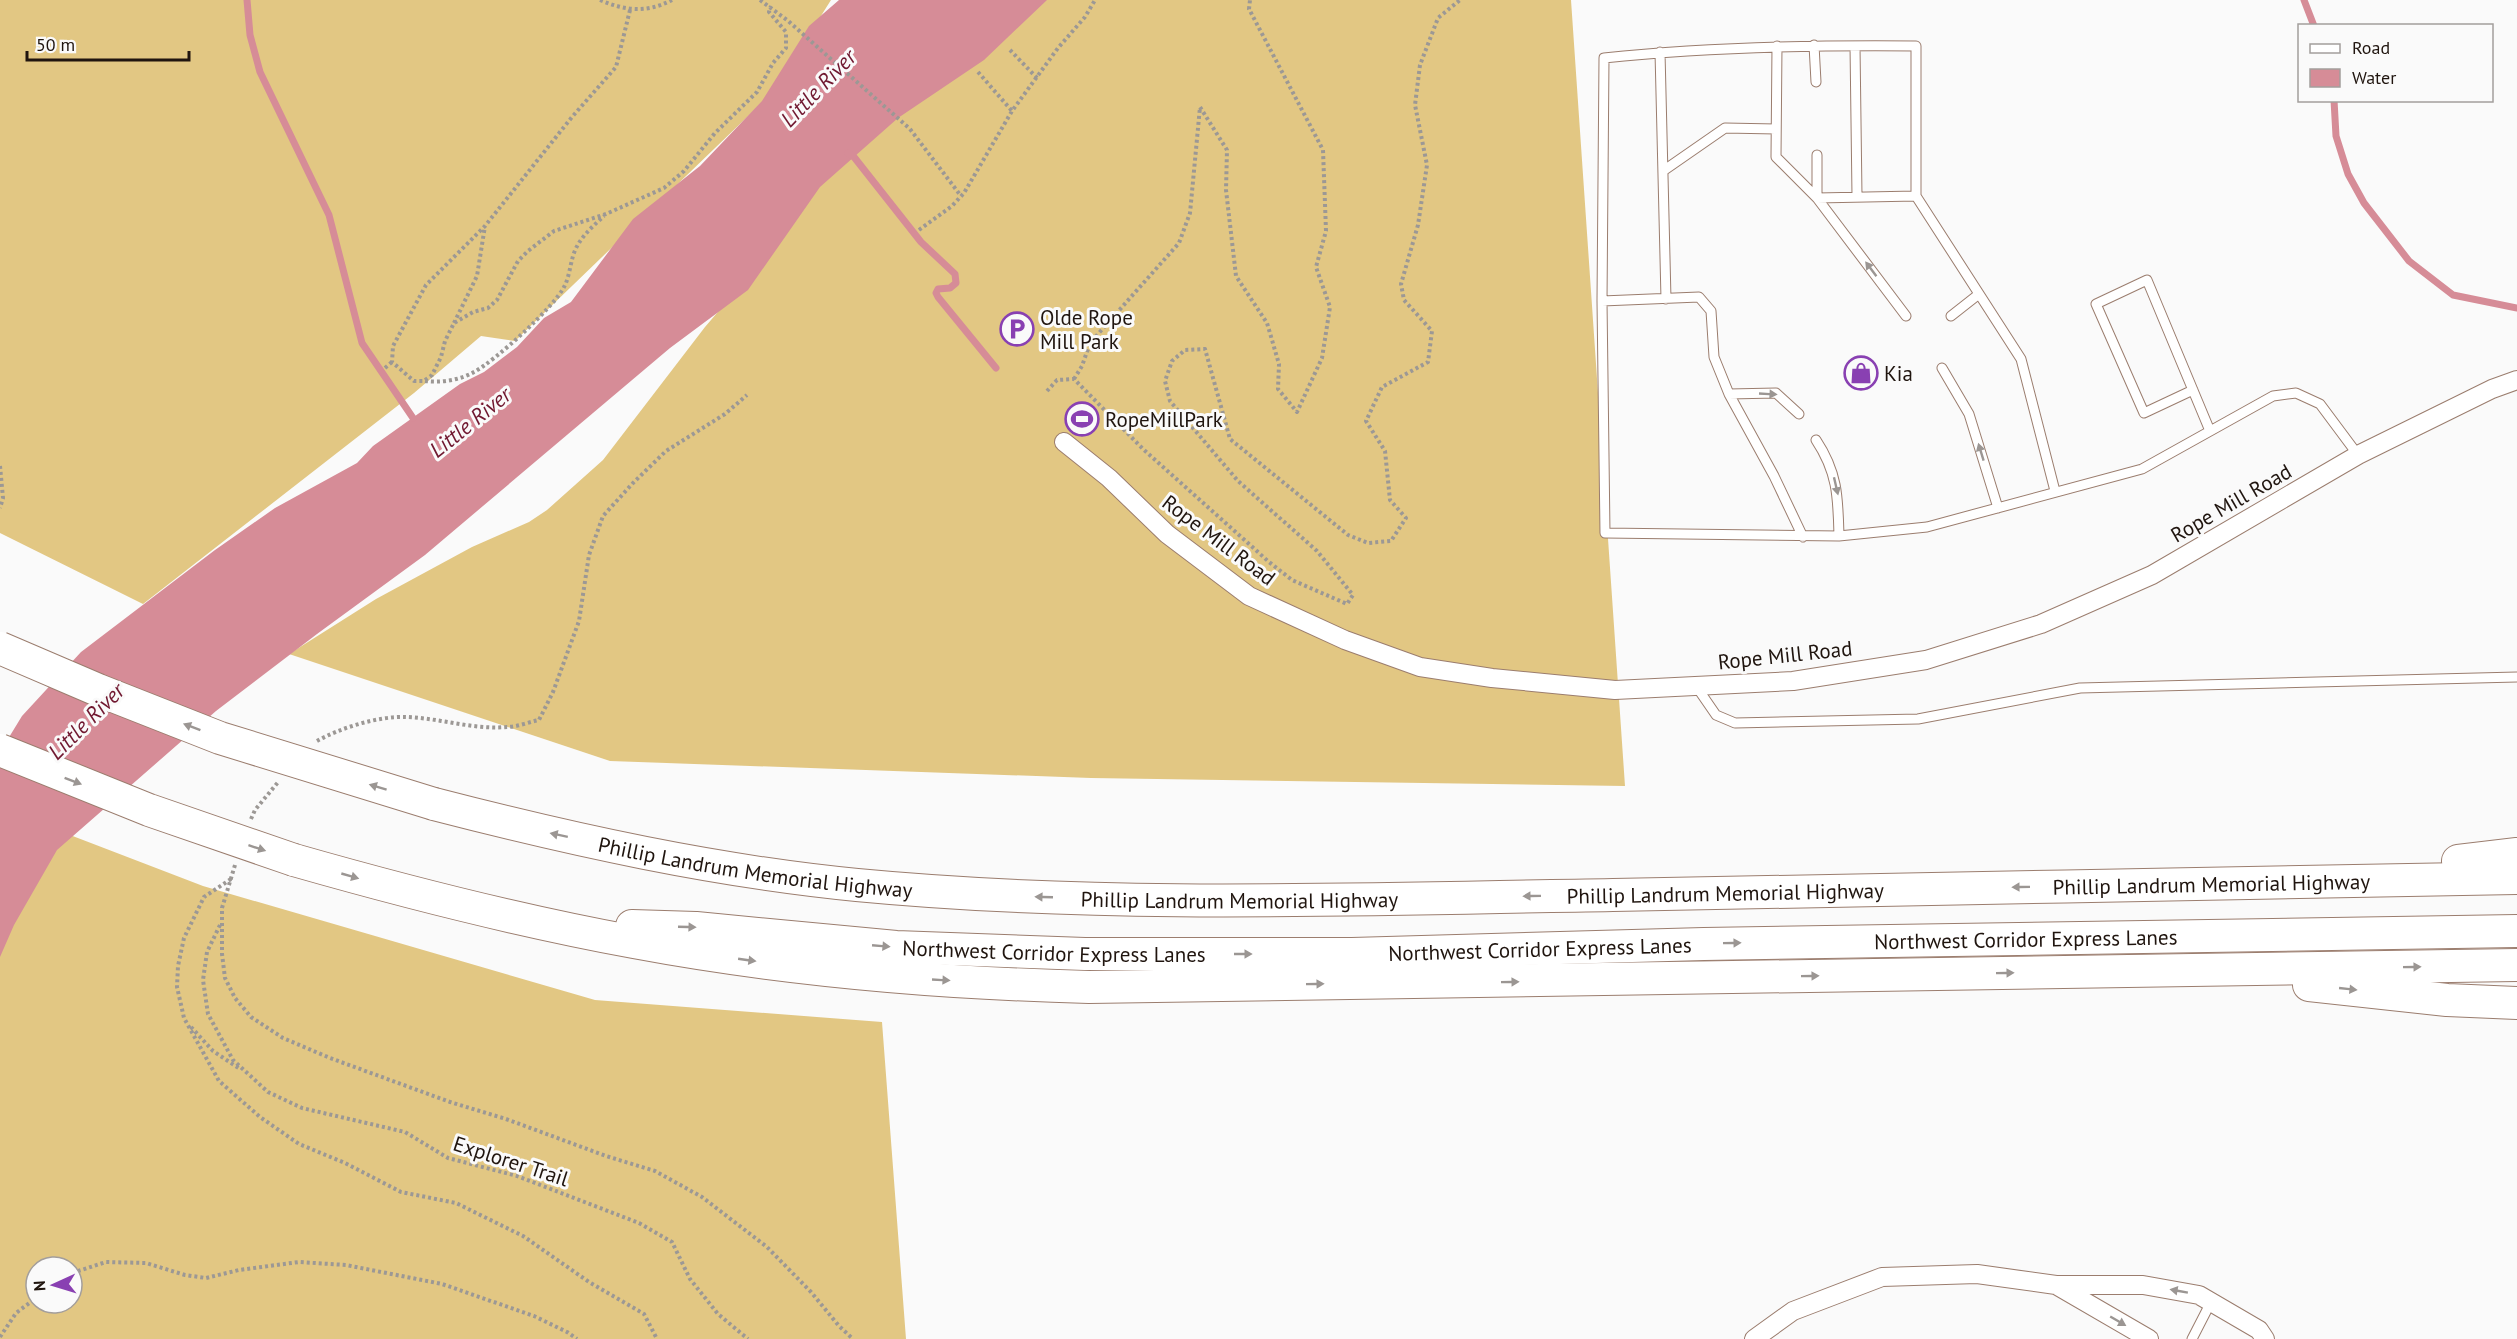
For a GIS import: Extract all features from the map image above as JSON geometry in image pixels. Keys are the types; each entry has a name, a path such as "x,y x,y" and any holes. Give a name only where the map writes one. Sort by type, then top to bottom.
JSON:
{"highway":[{"name":"Phillip Landrum Memorial Highway","path":"0,648 220,738 434,804 530,829 739,870 852,884 971,894 1093,899 1319,900 2517,878"},
{"path":"0,750 149,810 294,860 381,885 565,929 693,952 833,971 910,978 1089,987 2517,965"},
{"path":"2269,883 2517,854"},
{"name":"Northwest Corridor Express Lanes","path":"565,929 627,926 696,928 896,947 1085,954 1352,954 1799,942 2517,932"},
{"path":"2186,970 2436,998 2517,1003"}],"street":[{"name":"Rope Mill Road","path":"1064,442 1109,478 1167,534 1249,596 1345,640 1420,667 1492,678 1616,690 1793,681 1926,660 2041,624 2152,575 2358,455 2492,389 2517,380"},
{"path":"1754,1339 1793,1311 1882,1277 1977,1274 2056,1285 2143,1284 2199,1295 2259,1330 2265,1339"},
{"path":"2056,1285 2149,1339"}],"lane":[{"path":"1814,45 1816,82"},
{"path":"1855,45 1857,196"},
{"path":"1777,46 1776,158 1817,198 1906,315"},
{"path":"2055,491 2021,359 1916,196 1916,46 1777,46 1660,52 1604,58 1602,302 1605,533 1803,537 1839,536 1927,526 2142,469 2273,396 2296,393 2320,404 2358,455"},
{"path":"1660,52 1666,299"},
{"path":"1664,171 1725,128 1776,129"},
{"path":"1816,155 1817,198"},
{"path":"1817,198 1916,196"},
{"path":"2193,390 2144,413 2097,304 2147,280 2193,390 2210,431"},
{"path":"1951,316 1979,294"},
{"path":"1602,302 1699,297 1712,311 1714,357 1729,394 1774,476 1803,537"},
{"path":"1942,368 1969,414 1998,508"},
{"path":"1729,394 1776,393 1799,414"},
{"path":"1816,440 1826,454 1838,489 1839,536"},
{"path":"1696,686 1716,715 1735,723 1918,719 2080,688 2517,677"},
{"path":"2192,1339 2211,1302"}],"path":[{"path":"600,0 630,10 658,7 672,0"},
{"path":"760,0 771,6 910,129 962,195"},
{"path":"919,230 952,206 962,195 976,175 1012,111 1085,17 1095,0"},
{"path":"1074,379 1082,366 1090,343 1179,243 1190,213 1200,107 1227,150 1226,190 1236,276 1267,323 1279,364 1278,388 1297,412 1322,358 1330,307 1316,267 1326,231 1323,150 1249,9 1250,0"},
{"path":"1047,391 1057,380 1074,379 1143,449 1269,562 1292,580 1347,604 1353,595 1317,551 1238,481 1170,400 1165,381 1172,361 1185,350 1205,349 1230,439 1348,535 1368,543 1391,541 1406,518 1390,500 1385,451 1366,421 1382,387 1428,362 1432,331 1404,300 1401,284 1418,225 1427,165 1415,105 1420,65 1438,18 1460,0"},
{"path":"454,323 473,312 488,308 497,300 518,261 554,231 606,214 664,188 684,171 715,133 757,92 773,63 786,48 786,32 769,12 771,6"},
{"path":"385,368 392,362 393,346 426,285 485,226 572,117 616,68 630,10"},
{"path":"1010,50 1037,78"},
{"path":"978,72 1012,111"},
{"path":"392,362 414,381 439,383 474,372 556,301 566,285 574,253 586,232 606,214"},
{"path":"424,381 432,375 441,357 445,341 477,276 485,226"},
{"path":"312,745 337,732 362,723 404,717 510,728 539,720 556,684 579,621 589,555 603,516 666,451 725,414 747,395"},
{"path":"0,466 3,498 0,508"},
{"path":"251,820 255,810 283,776"},
{"path":"236,863 222,908 225,978 235,998 251,1017 283,1038 450,1102 655,1171 702,1197 767,1247 853,1339"},
{"path":"231,878 204,897 184,938 178,966 177,987 184,1018 219,1081 260,1117 299,1144 345,1163 401,1192 456,1203 523,1236 589,1282 644,1314 657,1339"},
{"name":"Explorer Trail","path":"221,924 207,951 203,980 208,1014 233,1060 268,1092 302,1108 405,1132 448,1158 517,1176 639,1223 672,1242 690,1279 718,1314 748,1339"},
{"path":"184,1018 213,1051 250,1076"},
{"path":"84,1268 106,1262 146,1263 185,1275 206,1278 239,1270 299,1262 346,1265 442,1284 534,1316 567,1332 576,1339"},
{"path":"0,1337 15,1313 24,1307"}],"shaded area":[{"path":"0,0 831,0 773,92 515,341 481,336 414,393 143,604 0,533"},
{"path":"1023,0 1571,0 1625,786 1091,778 610,761 289,654 376,599 472,547 529,522 547,510 603,460 705,327 753,271 800,202"},
{"path":"57,830 203,886 595,1000 882,1022 906,1339 0,1339 0,913"}],"water":[{"name":"Little River","path":"839,0 1047,0 984,60 898,118 820,187 748,290 670,348 425,555 216,711 57,850 14,925 0,957 0,752 22,716 81,652 215,550 275,508 357,463 373,446 460,384 484,372 517,347 544,318 571,302 633,219 700,166 762,101 809,26"}],"waterway":[{"path":"247,0 250,35 260,72 329,215 362,343 413,418"},
{"path":"2304,0 2313,24"},
{"path":"2334,102 2336,136 2348,174 2364,203 2409,261 2453,295 2517,308"},
{"path":"848,153 854,157 921,242 955,274 956,283 950,288 938,289 936,293 996,368"}],"place":[{"name":"Olde Rope Mill Park","path":"1017,329"},
{"name":"Kia","path":"1861,373"},
{"name":"RopeMillPark","path":"1082,419"}]}
